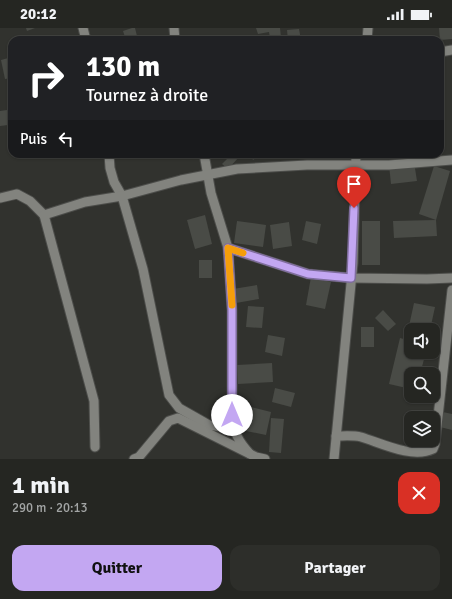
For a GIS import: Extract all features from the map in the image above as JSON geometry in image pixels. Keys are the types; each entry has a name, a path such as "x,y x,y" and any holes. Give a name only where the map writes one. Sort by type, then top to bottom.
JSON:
{"street":[{"path":"109,158 110,168 114,182 122,196 143,269 169,395 179,408 209,425 234,429"},
{"path":"205,158 211,193 228,248 232,310 232,415 234,429 240,443 250,454"},
{"path":"333,458 351,278 356,158"},
{"path":"44,215 85,202 122,196 181,180 237,169 307,164 389,165 452,160"},
{"path":"0,198 17,194 30,201 44,215 94,401 95,447"},
{"path":"228,248 308,274 351,278 452,278"},
{"path":"336,436 359,437 404,451 428,451 433,449 435,444 452,290"},
{"path":"134,459 139,457 169,421 178,418 250,454 265,459"}],"building":[{"path":"26,28 35,28 27,31"},
{"path":"135,28 137,36 125,36 123,31"},
{"path":"256,28 280,28 281,36 270,36 269,32 258,34"},
{"path":"439,28 452,28 452,39 444,40 444,36 440,36"},
{"path":"299,29 300,36 288,36 287,30"},
{"path":"8,58 8,79 5,79 1,60"},
{"path":"7,110 8,125 0,126 0,111"},
{"path":"228,158 238,158 228,169 222,164"},
{"path":"414,162 417,181 391,184 389,165"},
{"path":"434,166 450,171 436,220 419,214"},
{"path":"205,215 212,244 195,249 187,220"},
{"path":"436,220 437,236 394,238 393,221"},
{"path":"237,221 266,225 263,247 234,243"},
{"path":"306,221 321,224 317,244 302,240"},
{"path":"362,221 380,221 380,265 362,265"},
{"path":"289,222 292,246 273,249 270,225"},
{"path":"199,260 212,260 212,278 199,278"},
{"path":"311,277 331,282 325,309 306,305"},
{"path":"257,285 259,299 236,303 233,289"},
{"path":"414,303 435,307 432,323 410,323"},
{"path":"248,306 264,307 262,328 246,327"},
{"path":"383,310 396,324 388,331 375,318"},
{"path":"361,327 374,327 374,347 361,347"},
{"path":"268,335 285,338 282,356 265,352"},
{"path":"400,338 404,339 404,359 424,359 422,367 404,367 404,387 389,384"},
{"path":"272,363 273,382 238,384 237,365"},
{"path":"275,388 295,393 291,407 272,402"},
{"path":"247,406 271,412 266,435 241,430"},
{"path":"443,412 452,414 452,430 440,427"},
{"path":"271,418 284,419 281,453 269,452"}],"slow traffic":[{"path":"232,305 228,248 243,253"}],"route":[{"path":"232,415 232,310 228,248 308,274 351,278 353,263 354,208"}]}
